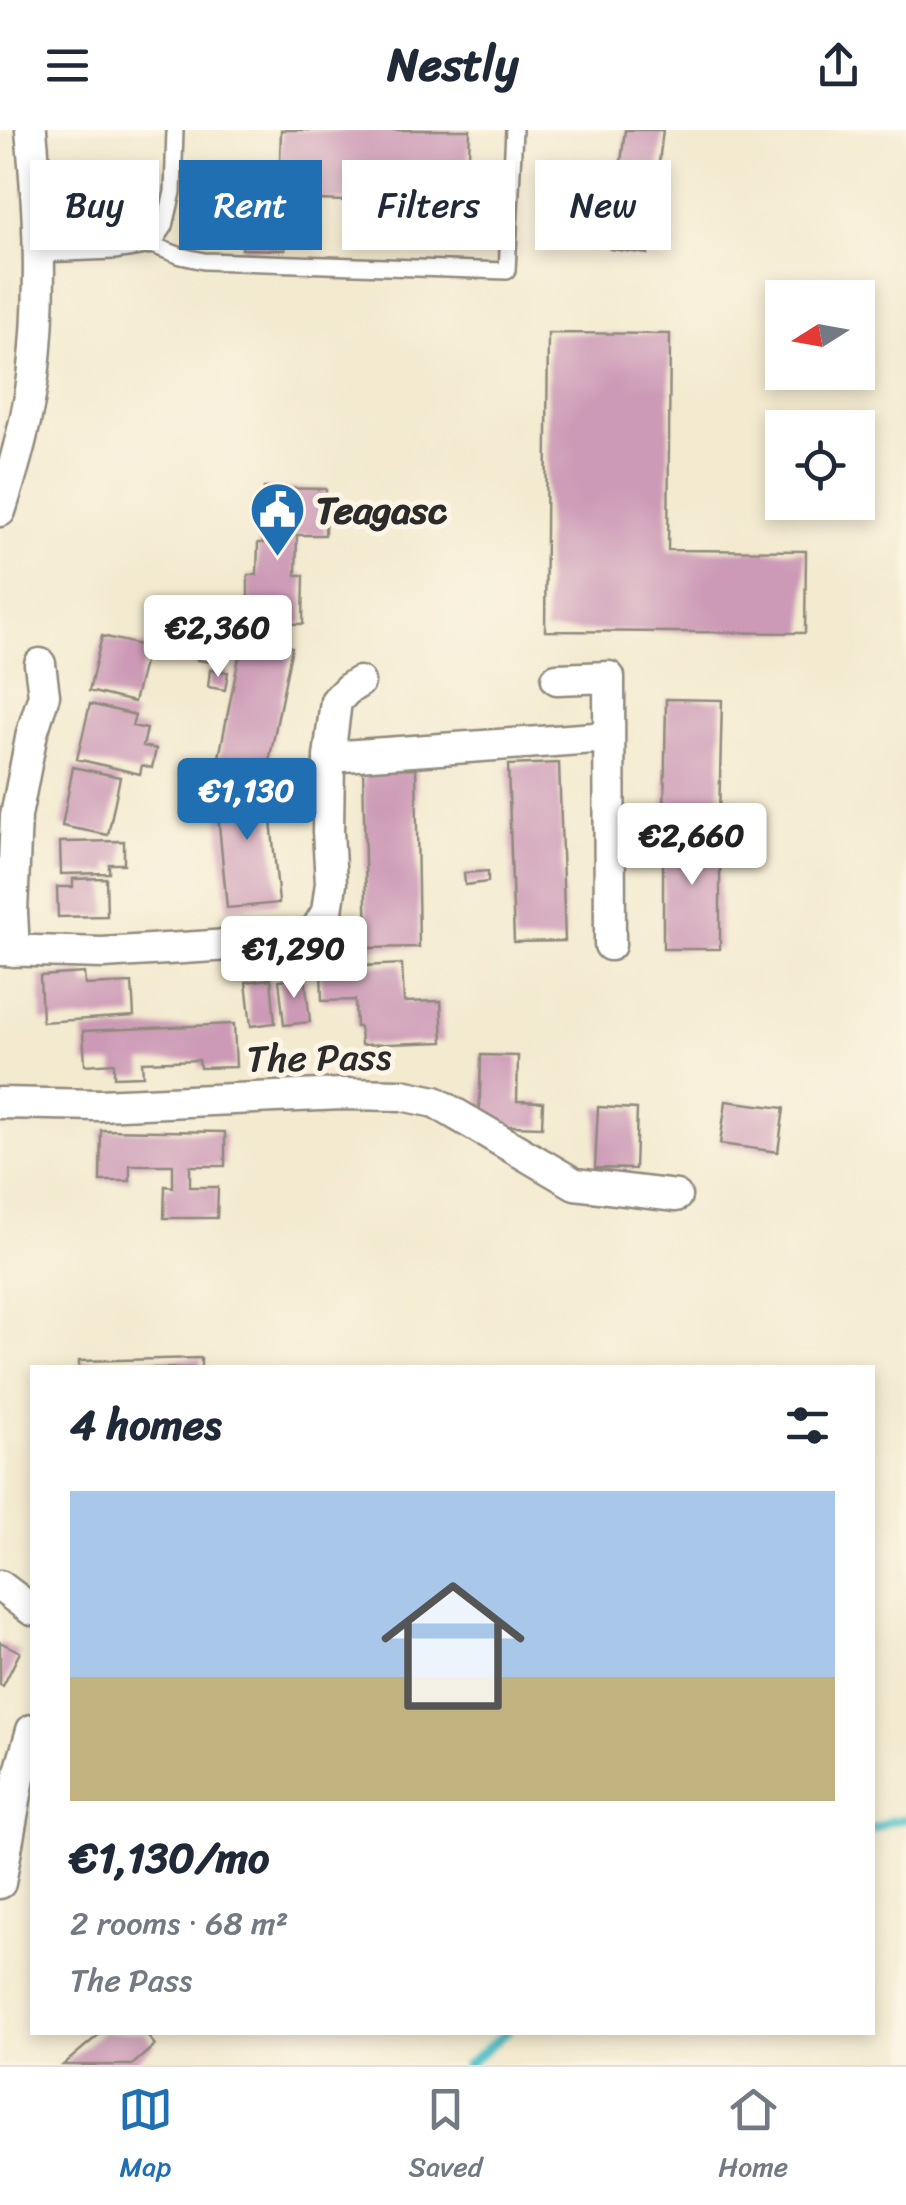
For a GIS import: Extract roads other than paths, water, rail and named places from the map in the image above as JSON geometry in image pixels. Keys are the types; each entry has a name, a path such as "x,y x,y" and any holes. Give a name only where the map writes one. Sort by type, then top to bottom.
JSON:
{"street":[{"path":"0,512 33,378 40,254 31,130"},
{"path":"40,664 44,695 32,733 16,816 7,950 102,953 292,941 316,930 327,912 331,882 328,757 336,701 359,682"},
{"path":"557,679 609,678 610,946"},
{"path":"328,757 609,737"},
{"name":"The Pass","path":"0,1103 100,1105 402,1095 435,1102 574,1184 676,1196"},
{"path":"0,1586 30,1608"},
{"path":"0,1883 30,1737"}],"lane":[{"path":"159,235 173,192 175,130"},
{"path":"159,248 204,261 507,271 514,130"},
{"path":"40,254 122,250"}],"waterway":[{"path":"875,1829 906,1819"},
{"path":"466,2065 503,2035"}],"place":[{"name":"Teagasc","path":"277,559"}]}
